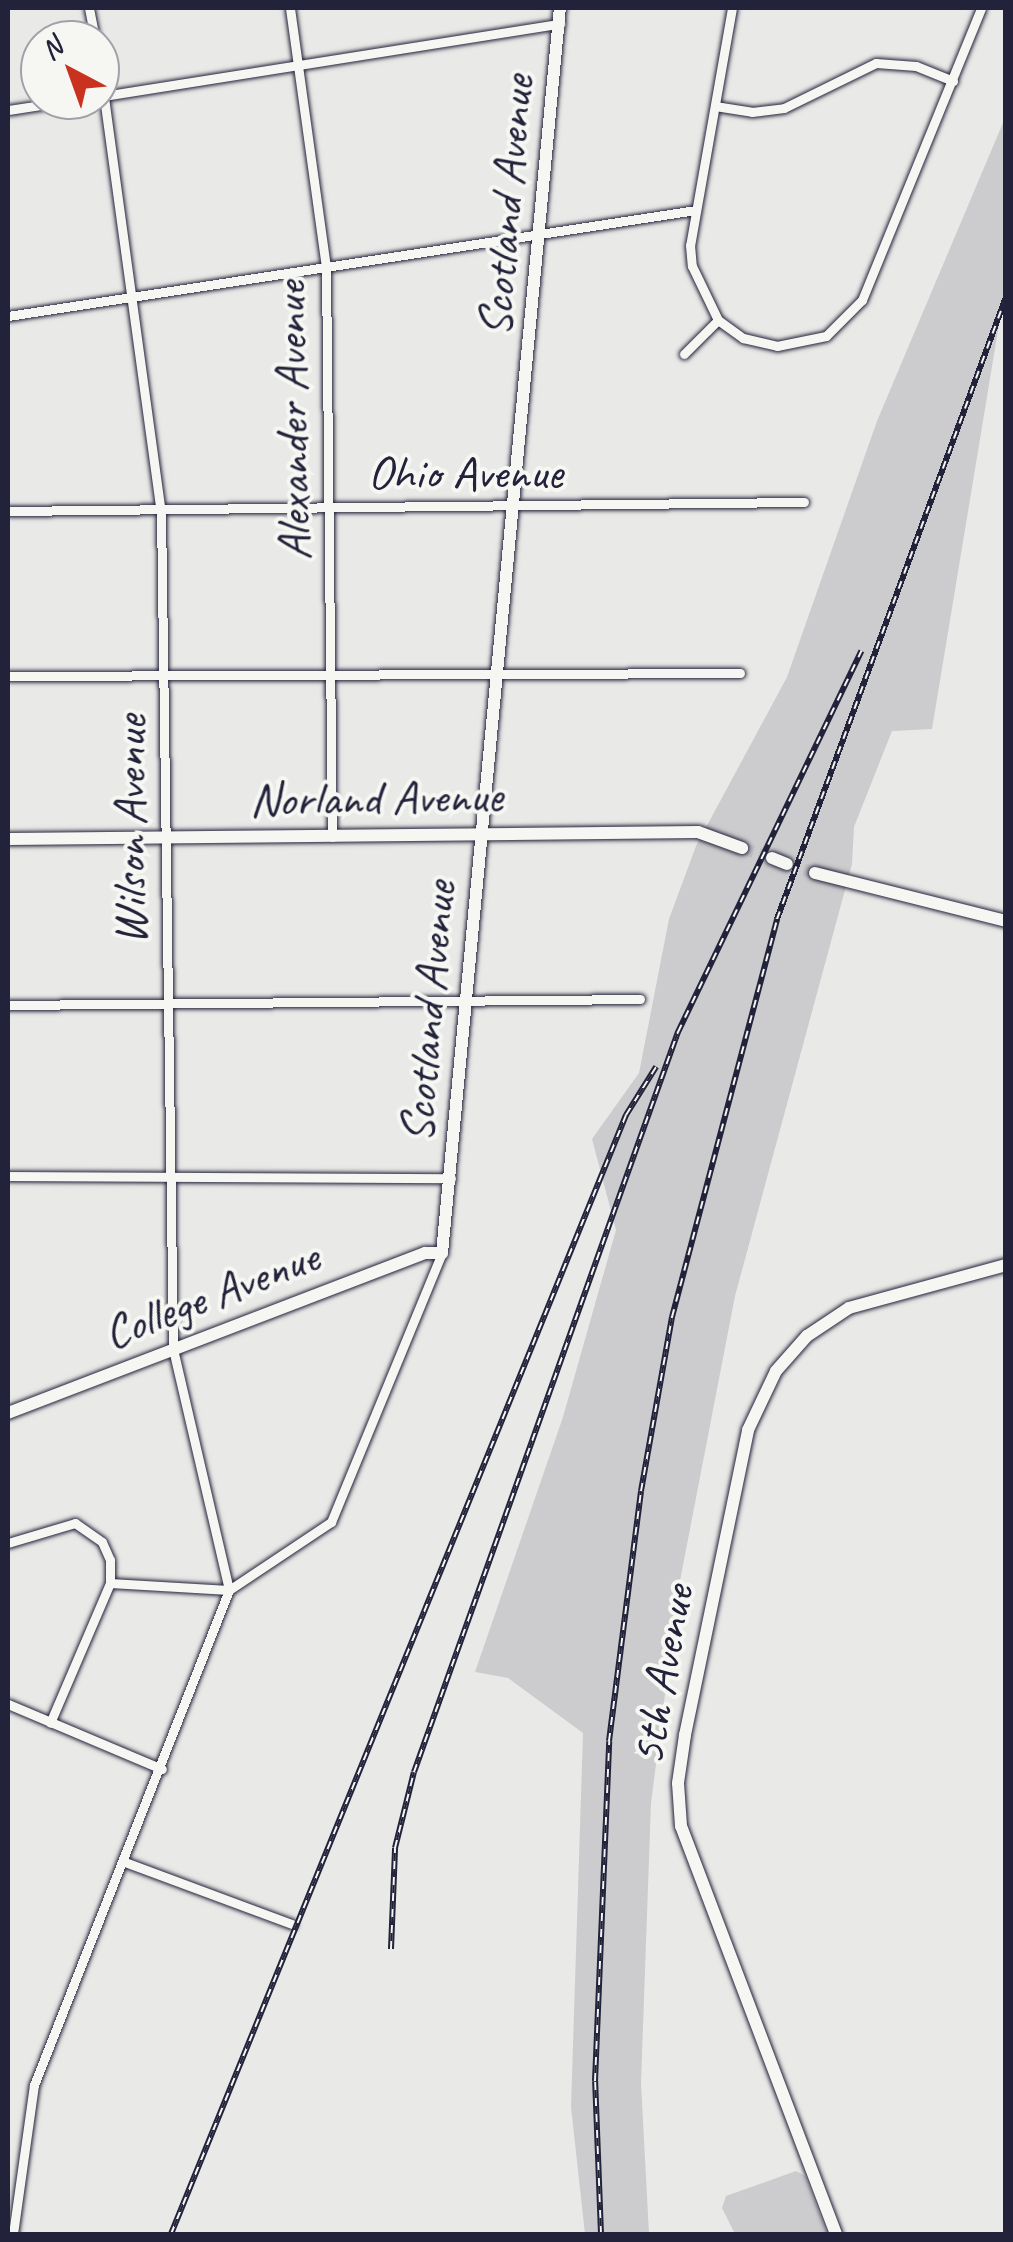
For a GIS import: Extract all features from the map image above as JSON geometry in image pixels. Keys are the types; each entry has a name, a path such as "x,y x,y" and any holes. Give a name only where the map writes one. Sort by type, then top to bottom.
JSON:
{"street":[{"name":"Alexander Avenue","path":"290,8 326,268 332,837"},
{"name":"Scotland Avenue","path":"229,1590 331,1522 442,1253 542,232 560,8"},
{"path":"732,8 696,210 692,266 718,320 743,338 777,346 811,342 851,315 903,210 981,8"},
{"path":"120,93 560,24"},
{"path":"715,106 752,112 784,108 876,63 916,66 953,80"},
{"name":"Wilson Avenue","path":"106,120 133,293 160,511 173,1349 229,1590"},
{"path":"8,316 133,293 326,268 696,210"},
{"path":"684,354 718,320"},
{"name":"Ohio Avenue","path":"8,511 804,502"},
{"path":"8,676 740,672"},
{"name":"Norland Avenue","path":"8,840 698,832 742,848"},
{"path":"772,858 787,864"},
{"path":"815,874 1006,921"},
{"path":"8,1004 166,1006 640,999"},
{"path":"8,1176 450,1178"},
{"name":"College Avenue","path":"8,1413 442,1253"},
{"name":"5th Avenue","path":"836,2234 681,1826 678,1783 685,1735 748,1430 776,1371 807,1336 849,1308 1006,1265"},
{"path":"8,1543 75,1523 102,1542 110,1583 50,1723"},
{"path":"12,2234 34,2086 229,1590 110,1583"},
{"path":"8,1704 162,1768"},
{"path":"125,1862 292,1924"}],"shaded area":[{"path":"1005,118 1005,288 932,729 892,731 854,827 852,864 735,1296 679,1586 651,1803 641,2083 649,2234 585,2234 571,2107 583,1733 508,1678 475,1672 563,1417 616,1230 592,1139 639,1073 669,919 696,846 787,677 877,421"},
{"path":"796,2171 805,2176 827,2234 735,2234 722,2208 726,2196"}],"tunnel":[{"path":"742,848 772,858"},
{"path":"787,864 815,873"}],"railway":[{"path":"601,2234 595,2081 609,1741 641,1491 672,1317 777,919 1006,297"},
{"path":"391,1949 395,1848 414,1772 678,1032 861,651"},
{"path":"171,2234 626,1115 656,1067"}]}
